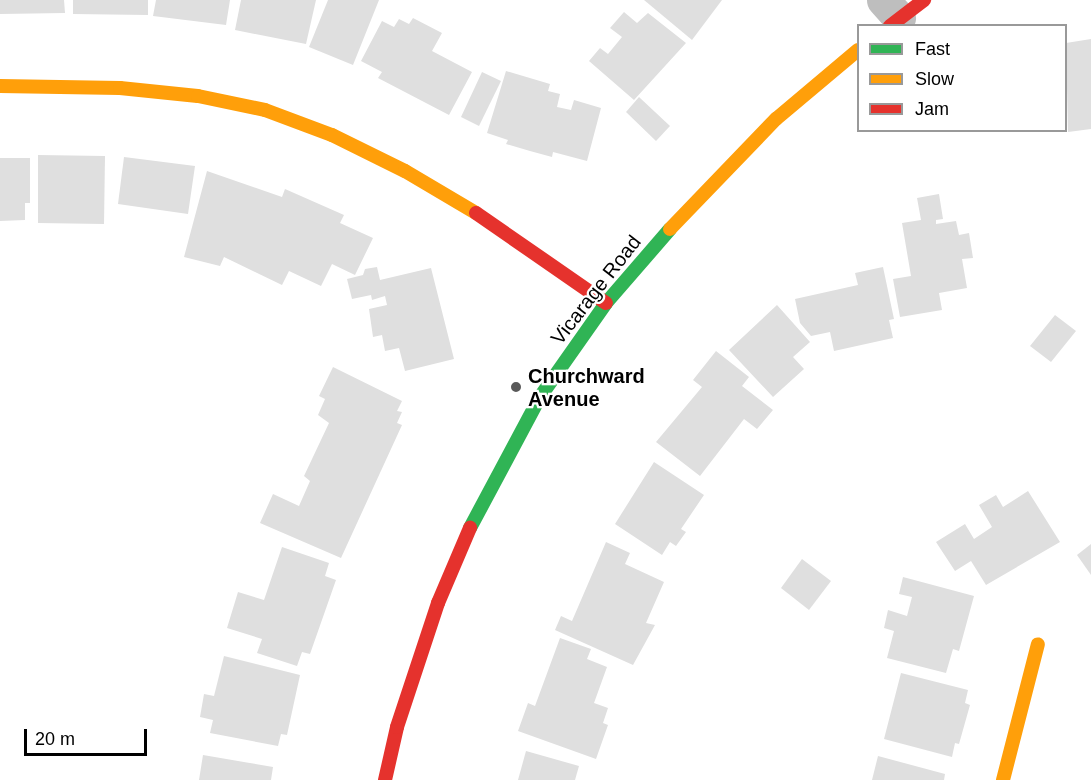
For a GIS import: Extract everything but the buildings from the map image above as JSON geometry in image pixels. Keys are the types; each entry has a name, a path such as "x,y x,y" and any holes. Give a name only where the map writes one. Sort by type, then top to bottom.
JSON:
{"main road":[{"name":"Vicarage Road","path":"385,780 397,727 438,603 467,533 540,397 606,303 724,171 776,119 857,51"},
{"path":"0,86 120,88 198,96 265,110 332,135 405,171 474,212 606,303"},
{"path":"1003,780 1038,644"}],"traffic: fast":[{"path":"470,528 540,397 606,303 670,229"}],"traffic: slow":[{"path":"670,229 776,119 857,51"},
{"path":"0,86 120,88 198,96 265,110 332,135 405,171 476,213"},
{"path":"1003,780 1038,644"}],"traffic: jam":[{"path":"893,24 924,0"},
{"path":"476,213 606,303"},
{"path":"385,780 397,727 438,603 470,528"}],"place":[{"name":"Churchward Avenue","path":"516,387"}]}
